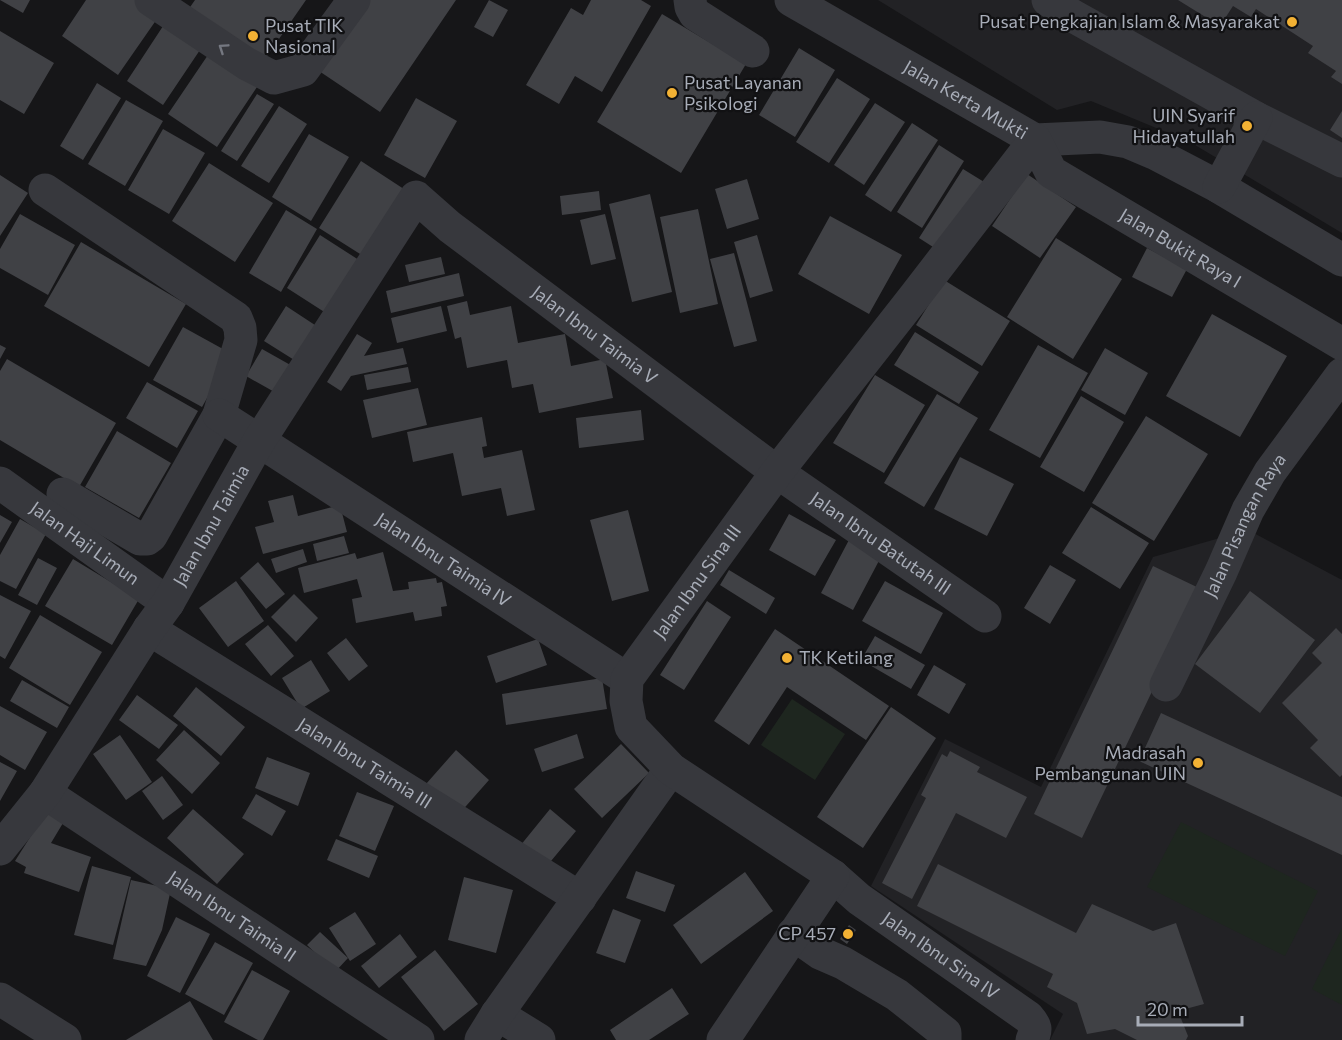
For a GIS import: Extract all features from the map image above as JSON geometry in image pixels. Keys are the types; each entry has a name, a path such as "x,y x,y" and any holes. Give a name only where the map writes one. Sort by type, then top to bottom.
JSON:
{"street":[{"path":"151,0 247,64 273,78 303,70 354,0"},
{"path":"690,0 695,14 753,51"},
{"name":"Jalan Kerta Mukti","path":"791,0 1035,140 1100,137 1128,142 1220,188 1342,260"},
{"path":"1068,5 1256,118 1342,161"},
{"path":"1220,188 1256,118"},
{"name":"Jalan Bukit Raya I","path":"1035,140 1051,172 1342,344"},
{"name":"Jalan Ibnu Sina III","path":"627,679 777,472 1035,140"},
{"path":"45,190 236,318 241,340 219,415 152,536 140,539 63,494"},
{"name":"Jalan Ibnu Taimia V","path":"416,197 450,227 777,472"},
{"name":"Jalan Ibnu Taimia","path":"0,849 45,793 158,616 259,441 416,197"},
{"name":"Jalan Pisangan Raya","path":"1166,685 1221,572 1248,510 1270,472 1342,374"},
{"name":"Jalan Ibnu Taimia IV","path":"219,415 627,679"},
{"name":"Jalan Ibnu Batutah III","path":"777,472 985,616"},
{"name":"Jalan Haji Limun","path":"0,483 158,616"},
{"name":"Jalan Ibnu Taimia III","path":"158,616 580,898"},
{"path":"538,1040 489,1027 671,769 631,727 626,701 627,679"},
{"name":"Jalan Ibnu Sina IV","path":"671,769 833,876 859,899 1028,1017 1036,1030 1032,1040"},
{"name":"Jalan Ibnu Taimia II","path":"45,793 418,1040"},
{"path":"723,1040 833,876"},
{"path":"793,934 820,953 843,963 897,995 945,1033 945,1040"},
{"path":"3,1008 65,1040"}],"shaded area":[{"name":"UIN Syarif Hidayatullah","path":"878,0 1342,0 1342,233 1190,142 1091,101 1057,110"},
{"name":"Madrasah Pembangunan UIN","path":"1248,530 1342,580 1342,1040 1050,1040 1063,1014 871,886 945,739 1041,787 1153,557"},
{"path":"792,699 845,734 815,780 761,745"},
{"path":"1181,822 1318,891 1285,956 1147,887"},
{"path":"1342,928 1342,1005 1312,989"}],"building":[{"path":"0,0 30,0 23,13"},
{"path":"86,0 136,0 159,16 118,75 62,36"},
{"name":"Pusat TIK Nasional","path":"195,0 306,0 263,62 188,10"},
{"path":"368,0 456,0 380,112 319,71"},
{"path":"489,0 508,10 493,37 474,27"},
{"path":"591,0 641,0 651,6 602,92 575,76 559,104 526,85 571,8 583,15"},
{"path":"1178,0 1342,0 1342,84 1331,77 1336,71 1308,53 1313,46 1256,9 1251,17 1233,6 1220,26"},
{"name":"Pusat Layanan Psikologi","path":"662,14 746,64 681,173 597,122"},
{"path":"167,20 204,44 163,105 127,81"},
{"path":"0,31 54,63 24,114 0,100"},
{"path":"799,48 835,70 795,137 759,115"},
{"path":"212,49 261,81 217,147 168,114"},
{"path":"837,78 870,99 829,163 796,142"},
{"path":"97,83 121,98 83,160 60,146"},
{"path":"257,94 274,104 237,161 221,151"},
{"path":"416,98 457,121 425,178 384,155"},
{"path":"126,100 163,121 125,186 88,164"},
{"path":"875,103 905,122 864,185 834,165"},
{"path":"279,106 307,124 269,183 241,166"},
{"path":"1342,111 1342,138 1330,130"},
{"path":"912,123 938,140 891,212 865,195"},
{"path":"163,129 205,153 169,214 128,190"},
{"path":"309,134 349,157 311,221 272,197"},
{"path":"939,145 964,161 922,228 897,212"},
{"path":"361,161 410,193 368,259 319,228"},
{"path":"209,163 273,203 235,262 172,221"},
{"path":"963,169 989,185 944,254 919,238"},
{"path":"1027,174 1076,207 1040,258 992,226"},
{"path":"0,175 28,193 0,236"},
{"path":"747,179 759,219 727,229 715,189"},
{"path":"599,191 601,210 562,215 560,196"},
{"path":"650,194 672,292 632,302 609,204"},
{"path":"698,209 718,304 680,313 660,217"},
{"path":"286,210 317,229 281,292 249,273"},
{"path":"20,214 75,245 48,295 0,268 0,249"},
{"path":"605,214 616,259 591,265 580,220"},
{"path":"830,216 902,255 869,314 798,274"},
{"path":"320,235 362,262 329,315 287,288"},
{"path":"757,235 773,291 750,298 734,242"},
{"path":"1056,238 1122,279 1073,359 1007,317"},
{"path":"81,242 186,304 149,367 44,306"},
{"path":"1147,248 1187,269 1172,297 1132,277"},
{"path":"734,253 757,341 734,347 710,259"},
{"path":"441,257 445,274 409,282 405,265"},
{"path":"459,273 464,296 391,313 386,291"},
{"path":"944,280 1010,321 982,366 916,325"},
{"path":"467,301 470,315 511,306 518,343 565,334 571,366 605,359 613,398 539,413 533,384 512,388 507,360 467,368 461,337 455,339 447,306"},
{"path":"286,306 321,329 299,363 264,341"},
{"path":"441,306 447,331 397,343 391,318"},
{"path":"1212,314 1287,356 1240,437 1166,396"},
{"path":"183,327 232,354 202,407 153,380"},
{"path":"915,332 979,372 959,404 894,365"},
{"path":"357,334 372,343 364,356 403,348 407,364 351,376 341,391 327,382"},
{"path":"0,345 6,348 0,359"},
{"path":"1038,345 1088,373 1040,458 989,430"},
{"path":"1105,348 1148,373 1125,415 1081,390"},
{"path":"262,349 294,367 278,394 246,376"},
{"path":"7,359 116,423 79,487 0,440 0,371"},
{"path":"408,367 411,382 367,390 364,375"},
{"path":"875,375 925,405 884,473 833,443"},
{"path":"147,382 198,411 177,448 126,418"},
{"path":"418,388 427,425 372,438 363,400"},
{"path":"937,394 978,418 924,507 884,483"},
{"path":"1081,396 1124,422 1084,492 1040,467"},
{"path":"641,410 644,440 579,448 576,418"},
{"path":"1146,416 1208,454 1154,541 1092,503"},
{"path":"482,417 487,446 482,447 484,458 522,450 535,510 507,516 501,488 462,496 453,453 413,462 407,432"},
{"path":"117,431 171,463 139,518 85,487"},
{"path":"960,457 1014,484 987,536 934,509"},
{"path":"293,495 298,516 340,505 347,532 263,554 255,527 274,522 268,501"},
{"path":"1091,507 1149,543 1120,589 1062,553"},
{"path":"628,510 649,591 612,601 590,520"},
{"path":"789,514 836,540 815,576 769,550"},
{"path":"0,515 12,522 0,543"},
{"path":"20,519 46,534 16,589 0,581 0,555"},
{"path":"344,536 349,553 317,561 313,544"},
{"path":"850,538 882,555 853,610 821,593"},
{"path":"303,549 307,562 276,573 271,559"},
{"path":"383,552 393,591 409,589 408,582 436,578 437,583 442,582 447,606 441,607 442,616 415,621 413,612 356,623 352,599 362,597 357,579 304,593 298,568 355,553 357,559"},
{"path":"38,558 57,568 37,605 18,595"},
{"path":"73,559 139,599 112,645 45,606"},
{"path":"258,562 285,594 266,609 240,578"},
{"path":"1050,565 1076,580 1050,624 1024,608"},
{"path":"1153,566 1201,589 1082,838 1034,814"},
{"path":"729,570 775,598 766,614 720,585"},
{"path":"236,581 264,621 228,647 199,608"},
{"path":"885,581 943,613 921,654 862,621"},
{"path":"1250,591 1315,640 1260,713 1195,664"},
{"path":"294,594 318,618 296,642 271,617"},
{"path":"0,595 31,611 5,659 0,656"},
{"path":"707,601 731,617 684,690 660,675"},
{"path":"40,615 102,652 70,705 9,668"},
{"path":"268,625 294,656 271,676 245,644"},
{"path":"1336,628 1342,634 1342,775 1340,777 1310,748 1318,740 1282,703 1322,663 1312,653"},
{"name":"TK Ketilang","path":"775,629 889,706 866,740 787,687 749,745 714,721"},
{"path":"875,636 925,665 911,689 861,660"},
{"path":"346,638 368,666 349,681 327,653"},
{"path":"538,639 547,665 496,683 487,656"},
{"path":"311,660 330,691 301,709 282,678"},
{"path":"934,665 966,684 949,714 917,695"},
{"path":"602,678 607,709 506,725 502,694"},
{"path":"22,680 69,707 57,728 10,701"},
{"path":"196,687 245,727 221,756 173,716"},
{"path":"137,695 178,725 159,749 119,720"},
{"path":"0,706 47,732 25,770 0,755"},
{"name":"TK Ketilang","path":"891,707 936,738 863,848 817,817"},
{"path":"1161,713 1342,797 1342,855 1139,761"},
{"path":"184,730 220,763 192,794 156,760"},
{"path":"577,734 584,758 542,772 534,749"},
{"path":"120,735 152,782 126,800 93,754"},
{"path":"621,744 649,773 602,818 574,789"},
{"path":"456,750 489,780 459,814 426,784"},
{"path":"950,751 980,767 977,772 1027,797 1006,838 956,813 912,899 882,883 926,798 921,795 942,754 947,757"},
{"path":"267,757 310,773 298,806 255,788"},
{"path":"0,762 17,771 0,801"},
{"path":"162,776 183,805 163,820 142,791"},
{"path":"357,792 394,806 375,851 339,836"},
{"path":"256,794 286,811 272,836 242,818"},
{"path":"193,809 244,854 217,884 167,838"},
{"path":"550,809 576,831 546,867 520,846"},
{"path":"46,812 63,823 51,843 91,857 79,892 24,873 26,867 15,861"},
{"path":"336,839 378,856 369,878 327,860"},
{"path":"938,864 1076,933 1092,904 1153,931 1176,923 1204,1004 1178,1011 1188,1036 1186,1040 1137,1040 1115,1029 1087,1034 1077,1003 1047,987 1053,974 917,906"},
{"path":"92,866 131,877 113,945 74,935"},
{"path":"636,871 675,885 665,912 626,898"},
{"path":"745,872 773,911 701,964 673,925"},
{"path":"464,877 513,890 496,953 448,940"},
{"path":"131,880 171,889 162,930 146,966 113,959"},
{"path":"613,909 641,920 625,963 596,953"},
{"path":"355,912 376,944 350,961 329,928"},
{"path":"176,917 210,934 180,993 147,976"},
{"name":"CP 457","path":"849,925 856,930 847,944 840,939"},
{"path":"320,932 348,958 335,972 307,945"},
{"path":"400,934 417,957 379,988 361,966"},
{"path":"215,942 253,963 224,1015 185,994"},
{"path":"435,950 478,1004 444,1031 401,977"},
{"path":"252,970 290,991 263,1040 258,1040 224,1022"},
{"path":"672,988 689,1014 649,1040 616,1040 610,1030"},
{"path":"190,1001 213,1040 126,1040"}],"place":[{"name":"Pusat Pengkajian Islam & Masyarakat","path":"1292,22"},
{"name":"Pusat TIK Nasional","path":"253,36"},
{"name":"Pusat Layanan Psikologi","path":"672,93"},
{"name":"UIN Syarif Hidayatullah","path":"1247,126"},
{"name":"TK Ketilang","path":"787,658"},
{"name":"Madrasah Pembangunan UIN","path":"1198,763"},
{"name":"CP 457","path":"848,934"}]}
